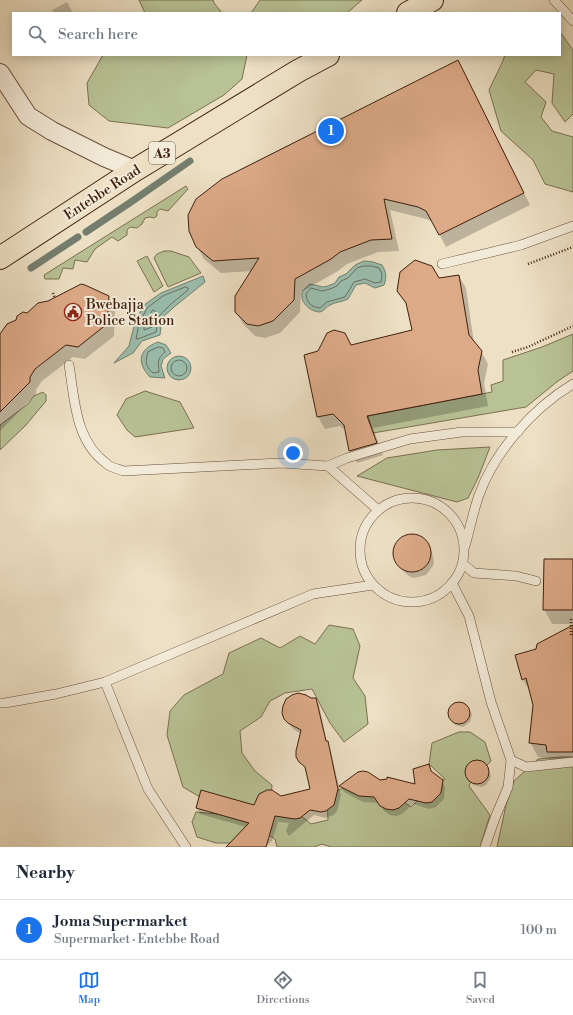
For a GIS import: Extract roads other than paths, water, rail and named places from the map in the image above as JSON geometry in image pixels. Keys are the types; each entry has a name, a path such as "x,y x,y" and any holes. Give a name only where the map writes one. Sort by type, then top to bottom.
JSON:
{"main road":[{"path":"410,12 432,0"},
{"name":"Entebbe Road","path":"0,258 135,170 298,71 326,56"}],"street":[{"path":"0,73 28,116 52,131 104,157 135,170"}],"lane":[{"path":"554,0 573,20"},
{"path":"442,264 521,245 573,226"},
{"path":"69,365 78,424 91,450 108,465 124,471 281,463 328,466 347,458 410,439 462,432 518,432"},
{"path":"465,546 460,527 449,511 432,500 413,497 394,500 377,509 370,518 362,534 359,552 363,569 373,585 387,596 404,602 422,602 439,595 452,584 459,574 463,564 465,546 479,495 498,456 533,414 562,390 573,384"},
{"path":"328,466 377,509"},
{"path":"463,564 474,573 516,576 536,582"},
{"path":"452,584 469,616 490,702 511,760 508,787 485,847"},
{"path":"0,702 5,703 56,694 105,682 313,594 373,585"},
{"path":"105,682 148,789 186,847"},
{"path":"511,760 526,767 573,762"}],"water":[{"path":"364,261 382,265 386,275 384,285 375,288 365,283 356,285 348,299 332,304 320,312 310,309 304,303 302,293 310,284 323,287 328,286 335,283 339,277 346,274 355,265"},
{"path":"203,276 205,282 162,318 160,335 142,341 133,353 114,363 129,346 135,322 144,305 161,293"},
{"path":"158,342 166,345 171,353 163,359 161,366 165,378 150,377 141,361 143,352"},
{"path":"179,356 184,357 190,363 190,373 184,379 179,380 174,379 168,373 167,368 168,363 174,357"}],"waterway":[{"path":"86,232 190,161"},
{"path":"31,268 78,237"}],"place":[{"name":"Joma Supermarket","path":"331,131"},
{"name":"Bwebajja Police Station","path":"73,312"}]}
